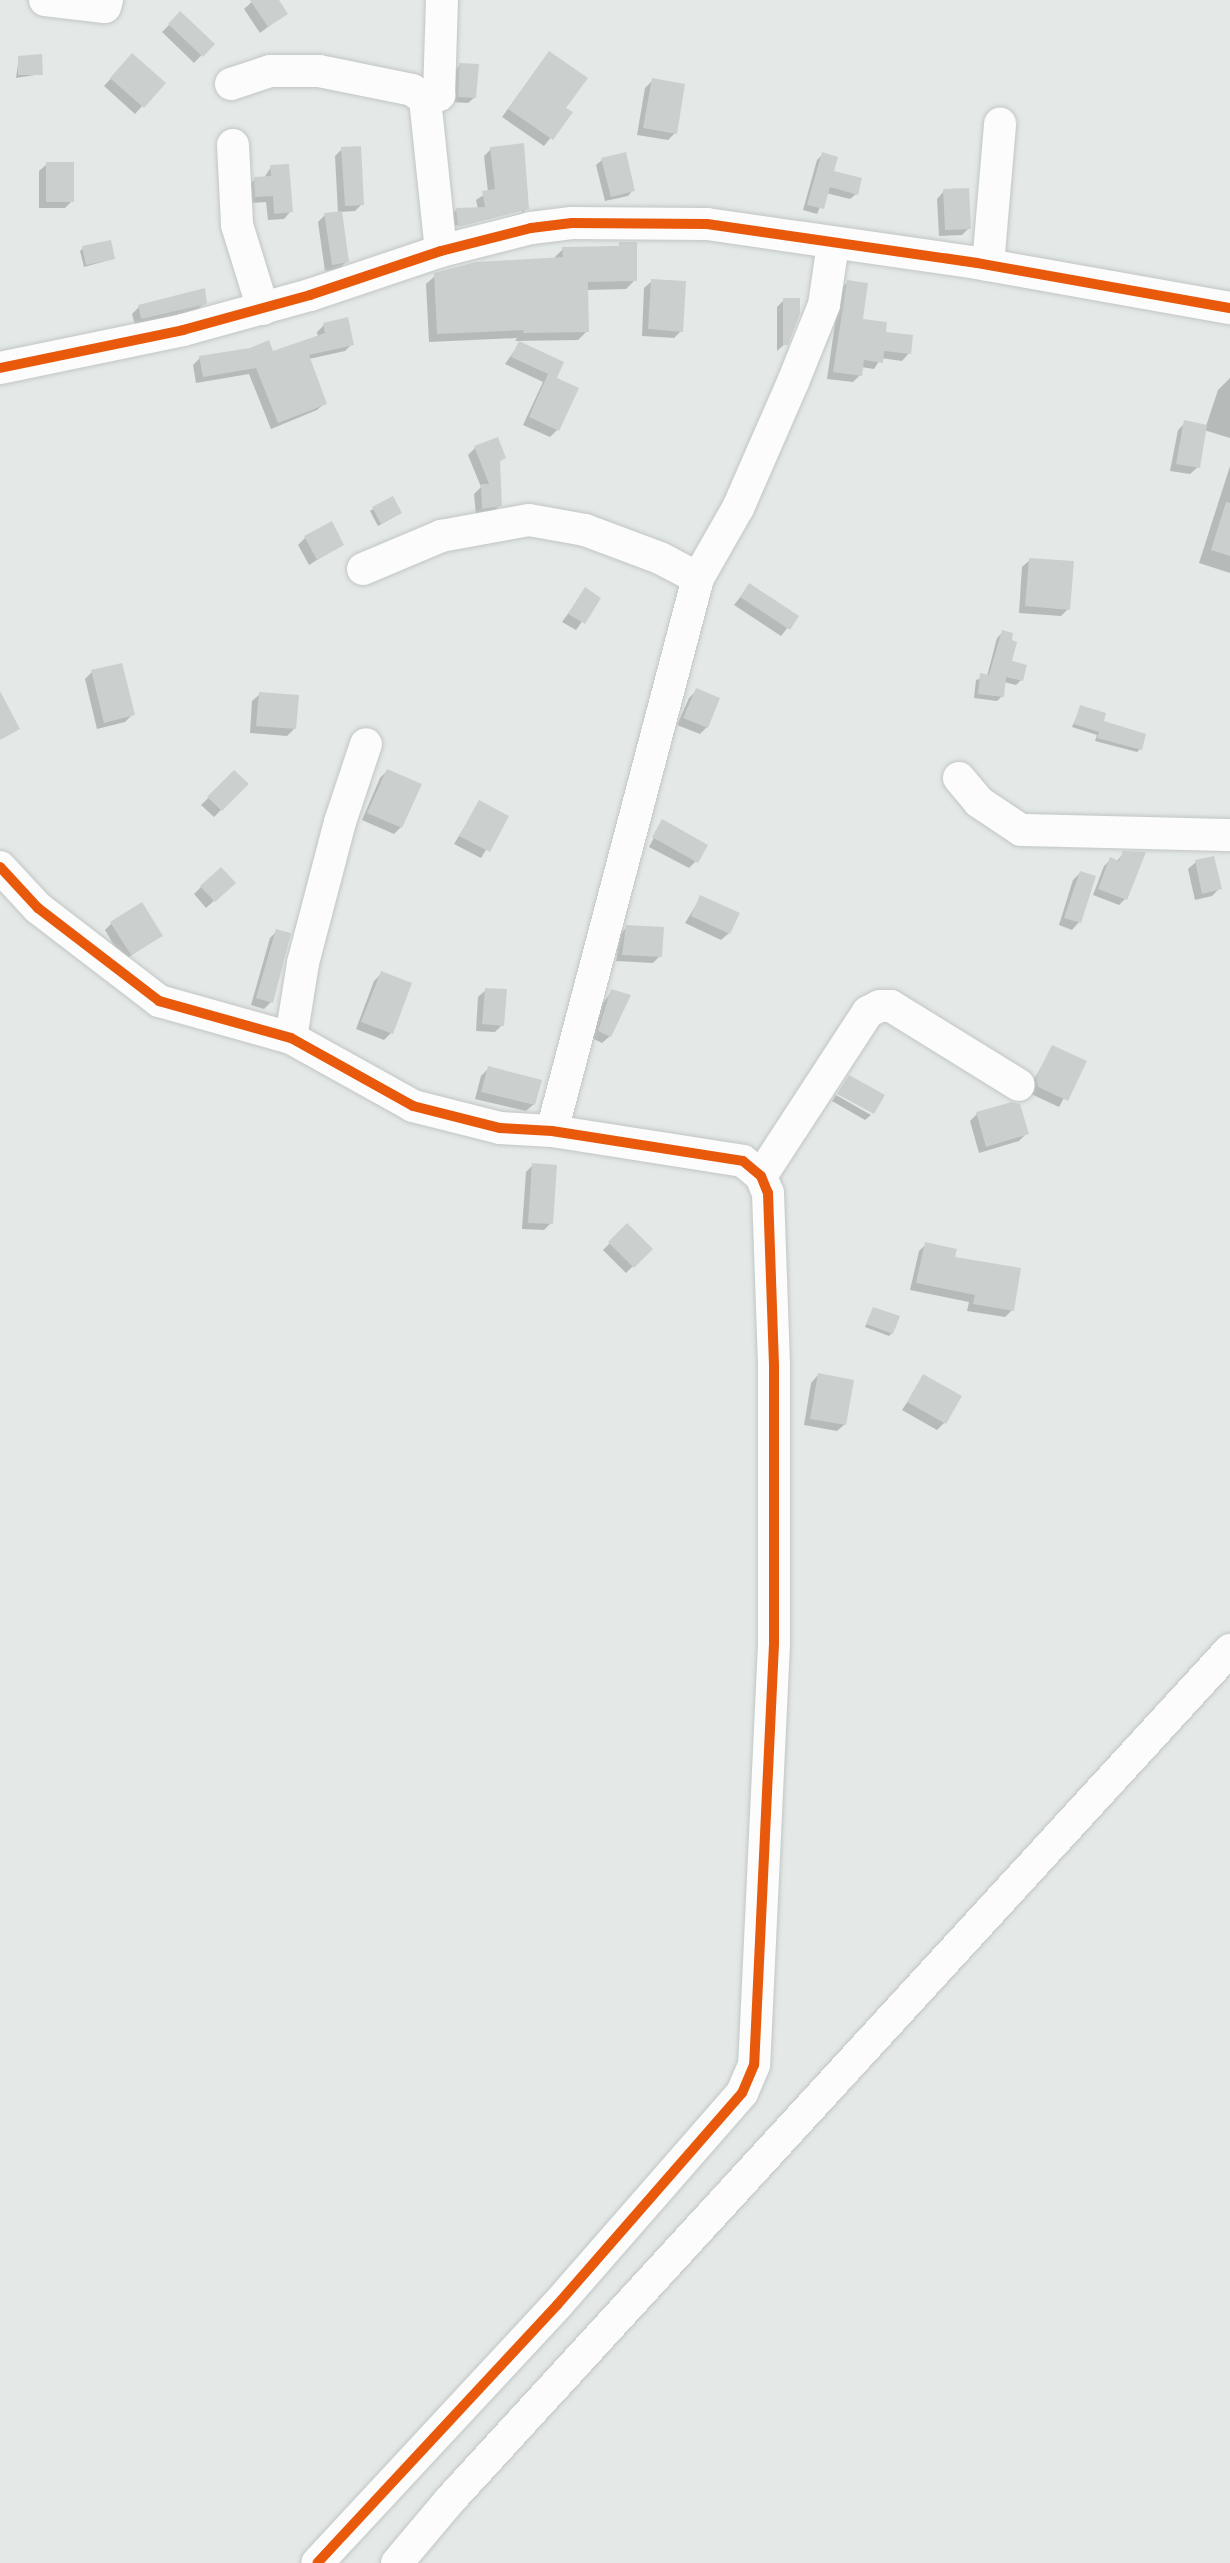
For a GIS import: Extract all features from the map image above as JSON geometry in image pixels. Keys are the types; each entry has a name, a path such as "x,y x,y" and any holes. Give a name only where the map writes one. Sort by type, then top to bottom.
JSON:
{"street":[{"path":"45,0 105,7 107,0"},
{"path":"425,99 439,95 442,0"},
{"path":"231,84 270,71 319,71 412,90 425,99 441,251"},
{"path":"988,265 1000,124"},
{"path":"233,145 237,225 263,309"},
{"path":"0,368 116,346 263,309 441,251 531,228 572,223 707,224 988,265 1230,308"},
{"path":"552,1131 698,578 738,508 793,382 824,305 833,244"},
{"path":"363,569 441,536 529,520 585,530 660,558 698,578"},
{"path":"291,1038 303,963 340,822 366,744"},
{"path":"959,778 979,802 1021,830 1230,835"},
{"path":"0,867 38,908 159,1001 291,1038 413,1106 500,1128 552,1131 630,1145 705,1152 743,1161 761,1176 768,1193 774,1366 774,1644 754,2065 742,2093 557,2305 317,2563"},
{"path":"761,1176 868,1012 880,1006 891,1006 1019,1085"},
{"path":"397,2563 450,2500 1230,1650"}],"building":[{"path":"250,0 279,0 288,14 268,27"},
{"path":"180,11 215,44 203,57 168,24"},
{"path":"549,51 588,78 566,108 573,112 553,140 508,109"},
{"path":"132,53 166,83 144,108 110,78"},
{"path":"42,54 43,75 18,75 18,56"},
{"path":"459,63 479,64 476,98 458,97"},
{"path":"652,78 685,84 677,134 643,128"},
{"path":"524,143 529,209 458,227 456,208 485,207 482,191 495,189 490,147"},
{"path":"361,146 364,205 345,206 341,147"},
{"path":"626,152 635,191 611,197 601,158"},
{"path":"822,152 838,157 834,171 862,178 858,195 830,187 824,209 807,205"},
{"path":"46,162 74,162 74,202 46,202"},
{"path":"289,164 293,212 274,214 273,196 255,197 254,177 271,176 270,165"},
{"path":"969,188 971,229 945,230 943,189"},
{"path":"342,211 349,262 332,265 324,213"},
{"path":"111,240 115,259 86,265 82,246"},
{"path":"619,242 637,242 637,281 588,282 589,332 523,333 524,330 437,334 434,273 476,262 563,257 562,247 619,246"},
{"path":"651,279 686,281 683,332 648,329"},
{"path":"847,280 868,283 863,319 887,322 886,332 913,335 911,354 884,351 883,363 864,360 862,376 833,372"},
{"path":"205,288 207,304 141,319 138,305"},
{"path":"783,298 800,298 800,313 788,345 783,345"},
{"path":"348,317 354,345 309,355 327,404 278,423 256,368 203,377 199,356 250,348 269,340 273,351 325,333 323,323"},
{"path":"519,341 564,362 557,378 579,388 559,431 529,417 548,374 511,357"},
{"path":"1184,420 1207,425 1200,468 1176,464"},
{"path":"498,437 506,458 500,461 502,506 482,509 481,484 489,484 474,446"},
{"path":"393,496 402,513 381,524 372,507"},
{"path":"1226,502 1230,503 1230,556 1211,550"},
{"path":"332,521 344,545 317,560 304,536"},
{"path":"1029,558 1074,561 1070,610 1025,606"},
{"path":"749,583 799,616 790,630 740,597"},
{"path":"585,587 601,598 585,624 568,614"},
{"path":"1002,630 1013,633 1012,640 1017,642 1012,661 1027,665 1023,681 1006,677 1004,697 978,694 980,673 989,675"},
{"path":"122,663 135,715 104,723 91,670"},
{"path":"696,688 720,698 708,728 683,718"},
{"path":"0,691 20,729 0,740"},
{"path":"259,692 299,695 296,729 256,726"},
{"path":"1080,705 1106,713 1104,721 1146,734 1142,750 1097,738 1099,732 1074,724"},
{"path":"387,769 422,784 402,828 367,813"},
{"path":"234,770 249,784 222,811 207,797"},
{"path":"479,800 509,816 490,852 459,836"},
{"path":"662,819 708,845 698,863 652,837"},
{"path":"1123,851 1146,852 1127,900 1098,889 1110,857 1119,861"},
{"path":"1214,856 1222,889 1202,894 1195,860"},
{"path":"221,867 236,883 215,902 200,886"},
{"path":"1080,871 1096,876 1081,923 1064,918"},
{"path":"700,895 740,913 730,934 691,916"},
{"path":"142,902 163,936 131,955 110,922"},
{"path":"626,925 664,927 662,957 622,955"},
{"path":"276,929 291,933 273,1003 256,998"},
{"path":"381,971 412,983 393,1034 361,1022"},
{"path":"485,988 507,989 504,1026 482,1024"},
{"path":"611,989 631,995 611,1037 598,1031"},
{"path":"1052,1045 1087,1061 1068,1101 1038,1087 1036,1077"},
{"path":"488,1066 542,1080 535,1105 481,1092"},
{"path":"849,1075 885,1095 874,1114 837,1094"},
{"path":"1012,1102 1020,1104 1029,1134 986,1147 976,1112"},
{"path":"532,1163 557,1165 553,1224 528,1223"},
{"path":"627,1223 653,1249 634,1268 608,1242"},
{"path":"925,1242 957,1249 955,1257 1021,1268 1014,1311 973,1304 975,1295 916,1283"},
{"path":"873,1307 900,1316 893,1334 866,1324"},
{"path":"818,1373 854,1380 846,1425 810,1419"},
{"path":"923,1374 962,1396 946,1424 907,1402"}],"cycle path":[{"path":"0,368 183,330 310,295 441,251 531,228 572,223 707,224 977,263 1230,308"},
{"path":"0,867 38,908 159,1001 291,1038 413,1106 500,1128 552,1131 743,1161 761,1176 768,1193 774,1366 774,1644 754,2065 742,2093 557,2305 317,2563"}]}
